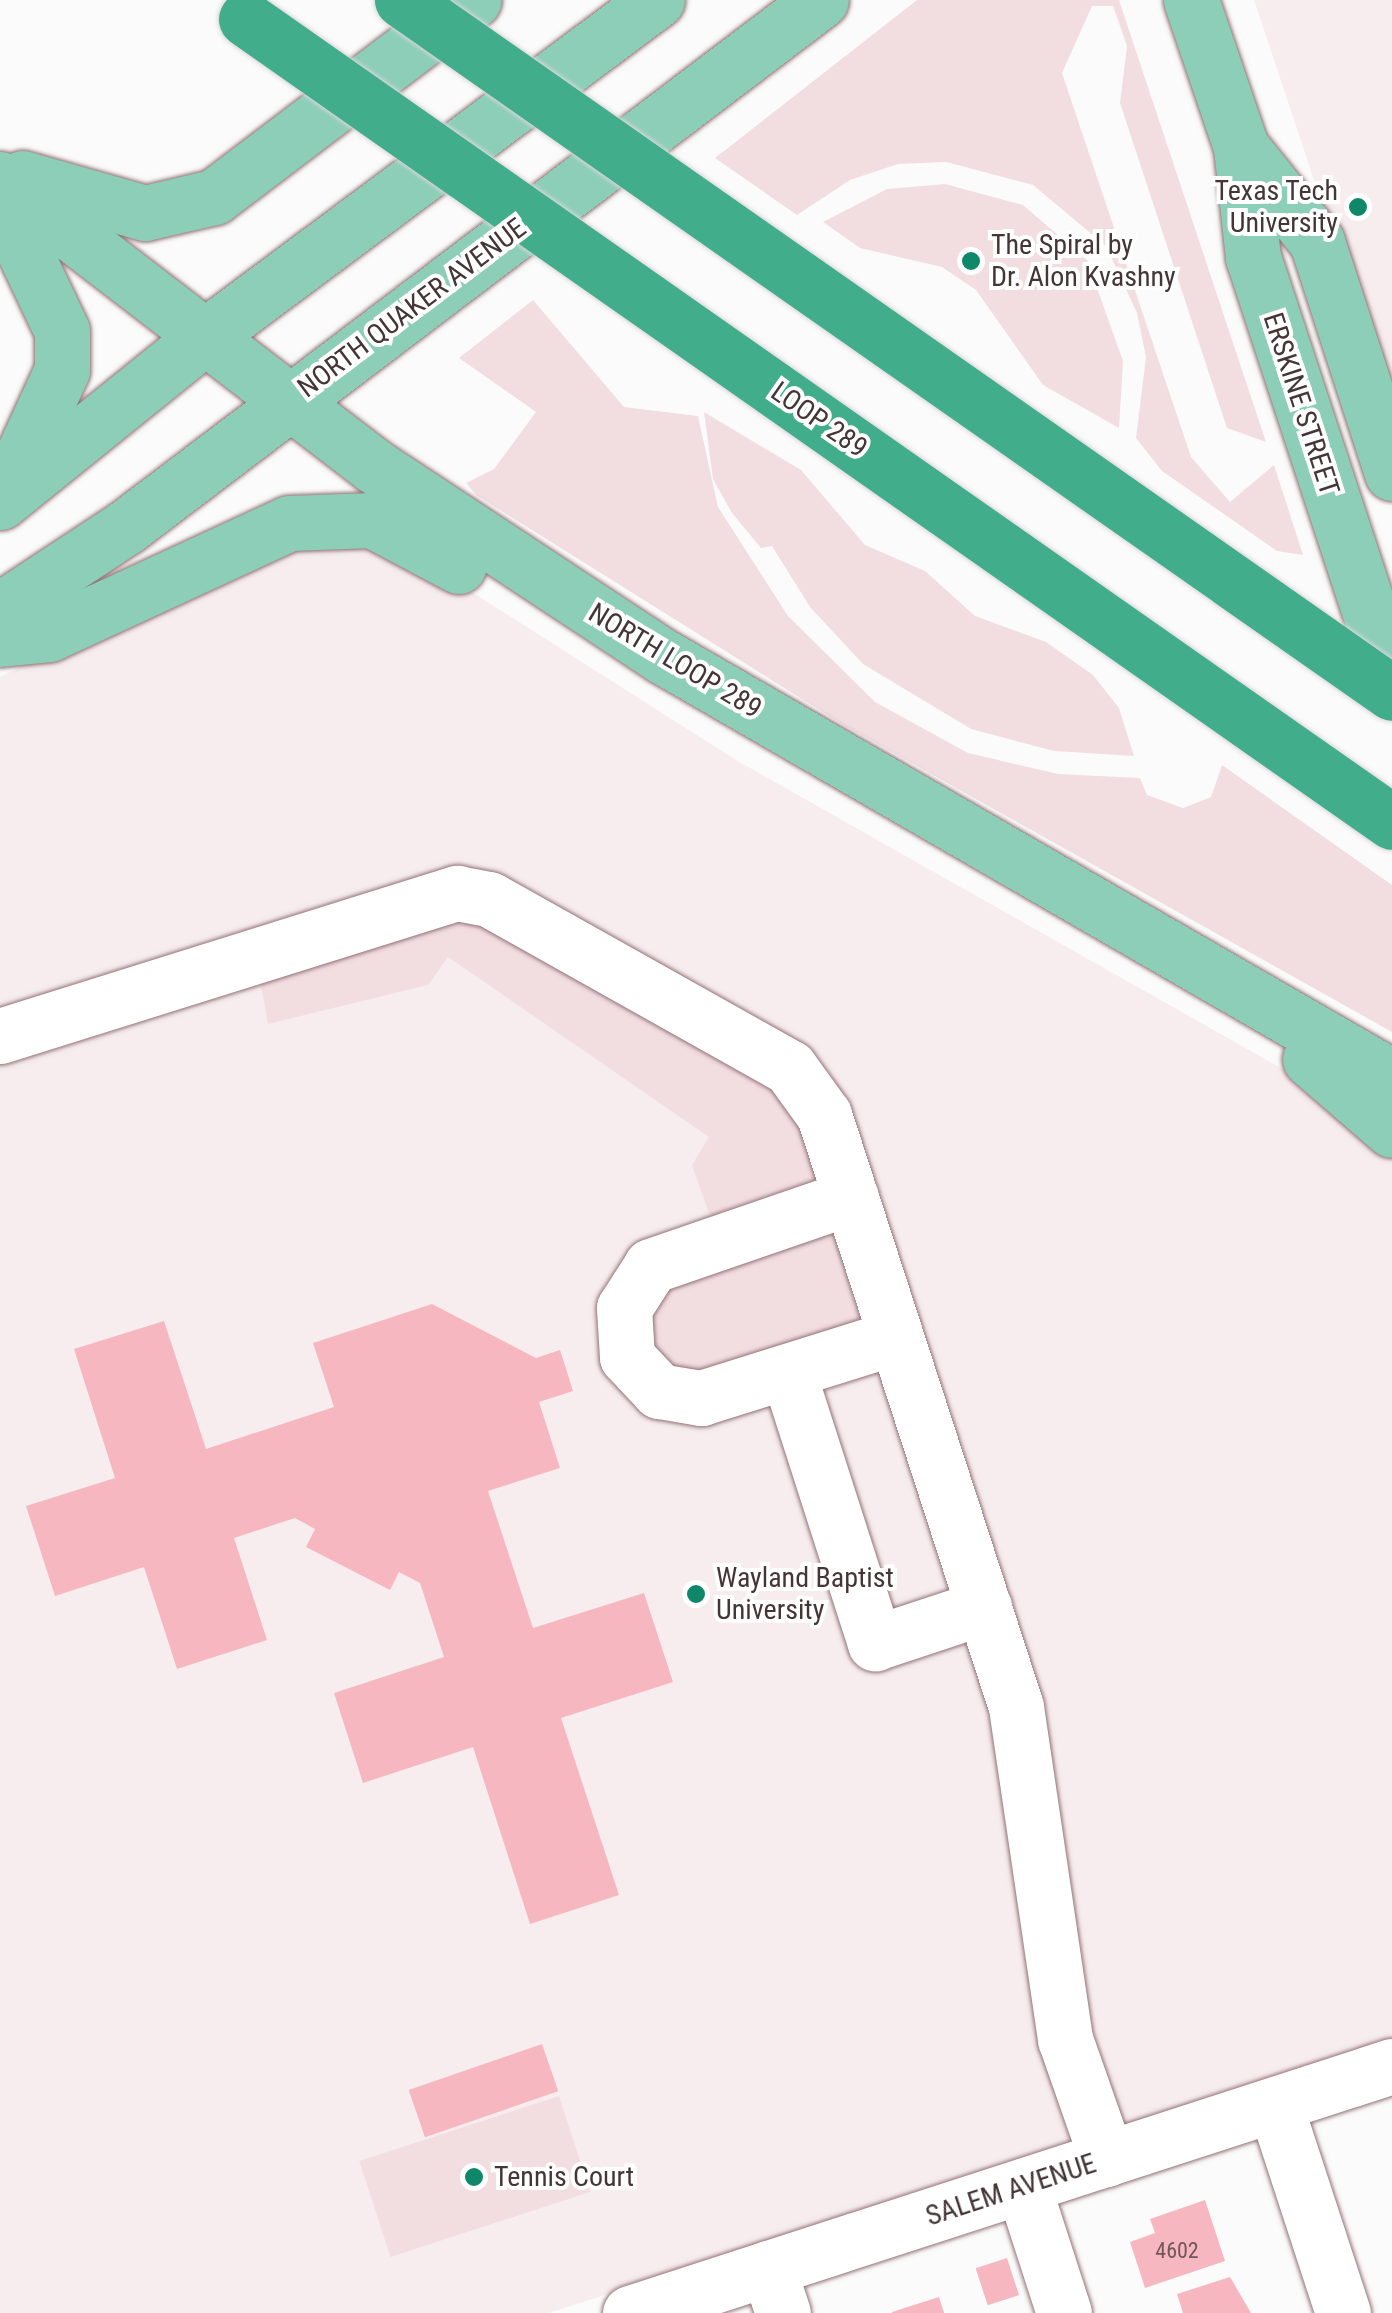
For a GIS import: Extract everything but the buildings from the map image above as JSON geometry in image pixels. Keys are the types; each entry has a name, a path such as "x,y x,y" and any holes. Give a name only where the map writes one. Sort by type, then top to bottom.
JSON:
{"highway":[{"path":"402,0 1392,692"},
{"name":"LOOP 289","path":"246,19 1392,822"}],"main road":[{"path":"0,171 106,206 183,209 214,197 474,0"},
{"path":"0,501 204,338 657,0"},
{"name":"ERSKINE STREET","path":"1191,0 1241,147 1254,257 1387,630"},
{"name":"NORTH QUAKER AVENUE","path":"0,610 287,402 815,2"},
{"name":"ERSKINE STREET","path":"1241,147 1317,242 1392,473"},
{"name":"NORTH LOOP 289","path":"0,179 287,402 664,657 1392,1077"},
{"path":"0,200 48,287 62,370 0,501"},
{"path":"0,640 48,634 255,532 336,518 401,529 561,631 664,657"},
{"path":"1217,978 1392,1130"}],"street":[{"path":"0,1036 403,904 472,894 790,1068 824,1115 1028,1752 1065,2039 1107,2158"},
{"path":"850,1197 668,1256 628,1293 621,1340 634,1370 659,1391 712,1397 896,1337"},
{"path":"788,1372 875,1642 984,1608"},
{"name":"SALEM AVENUE","path":"630,2313 776,2291 1023,2186 1392,2066"},
{"path":"1275,2104 1343,2313"},
{"path":"1023,2186 1064,2313"}],"shaded area":[{"path":"917,0 1119,0 1266,442 1227,428 1120,103 1127,46 1113,6 1092,6 1062,73 1191,457 1230,502 1274,465 1303,555 1277,551 1162,471 1136,438 1146,357 1137,313 1106,246 1033,185 946,162 898,164 850,180 797,215 715,158"},
{"name":"Texas Tech University","path":"1254,0 1392,0 1392,414"},
{"path":"945,184 1023,205 1087,260 1123,361 1119,428 1043,385 976,290 942,267 860,248 823,222 887,189"},
{"path":"533,300 624,407 698,416 718,507 788,616 875,702 968,753 1058,774 1140,778 1147,795 1183,808 1211,797 1222,765 1392,885 1392,1032 842,724 476,495 466,483 494,469 536,412 459,358"},
{"path":"704,412 801,470 865,545 925,571 975,616 1046,642 1093,675 1119,708 1134,756 1054,751 971,729 863,664 810,607 772,546 761,548 732,513 713,479"},
{"name":"Wayland Baptist University","path":"335,535 415,556 736,760 1295,1076 1392,1149 1392,2039 549,2313 0,2313 0,677 236,560"},
{"path":"424,921 478,921 787,1094 826,1185 712,1222 692,1165 709,1137 448,957 428,985 268,1024 260,980"},
{"path":"833,1231 862,1323 712,1378 651,1359 651,1295"},
{"name":"Tennis Court","path":"559,2096 590,2192 390,2257 359,2161"}],"place":[{"name":"Texas Tech University","path":"1358,207"},
{"name":"The Spiral by Dr. Alon Kvashny","path":"971,261"},
{"name":"Wayland Baptist University","path":"696,1594"},
{"name":"Tennis Court","path":"474,2177"}]}
